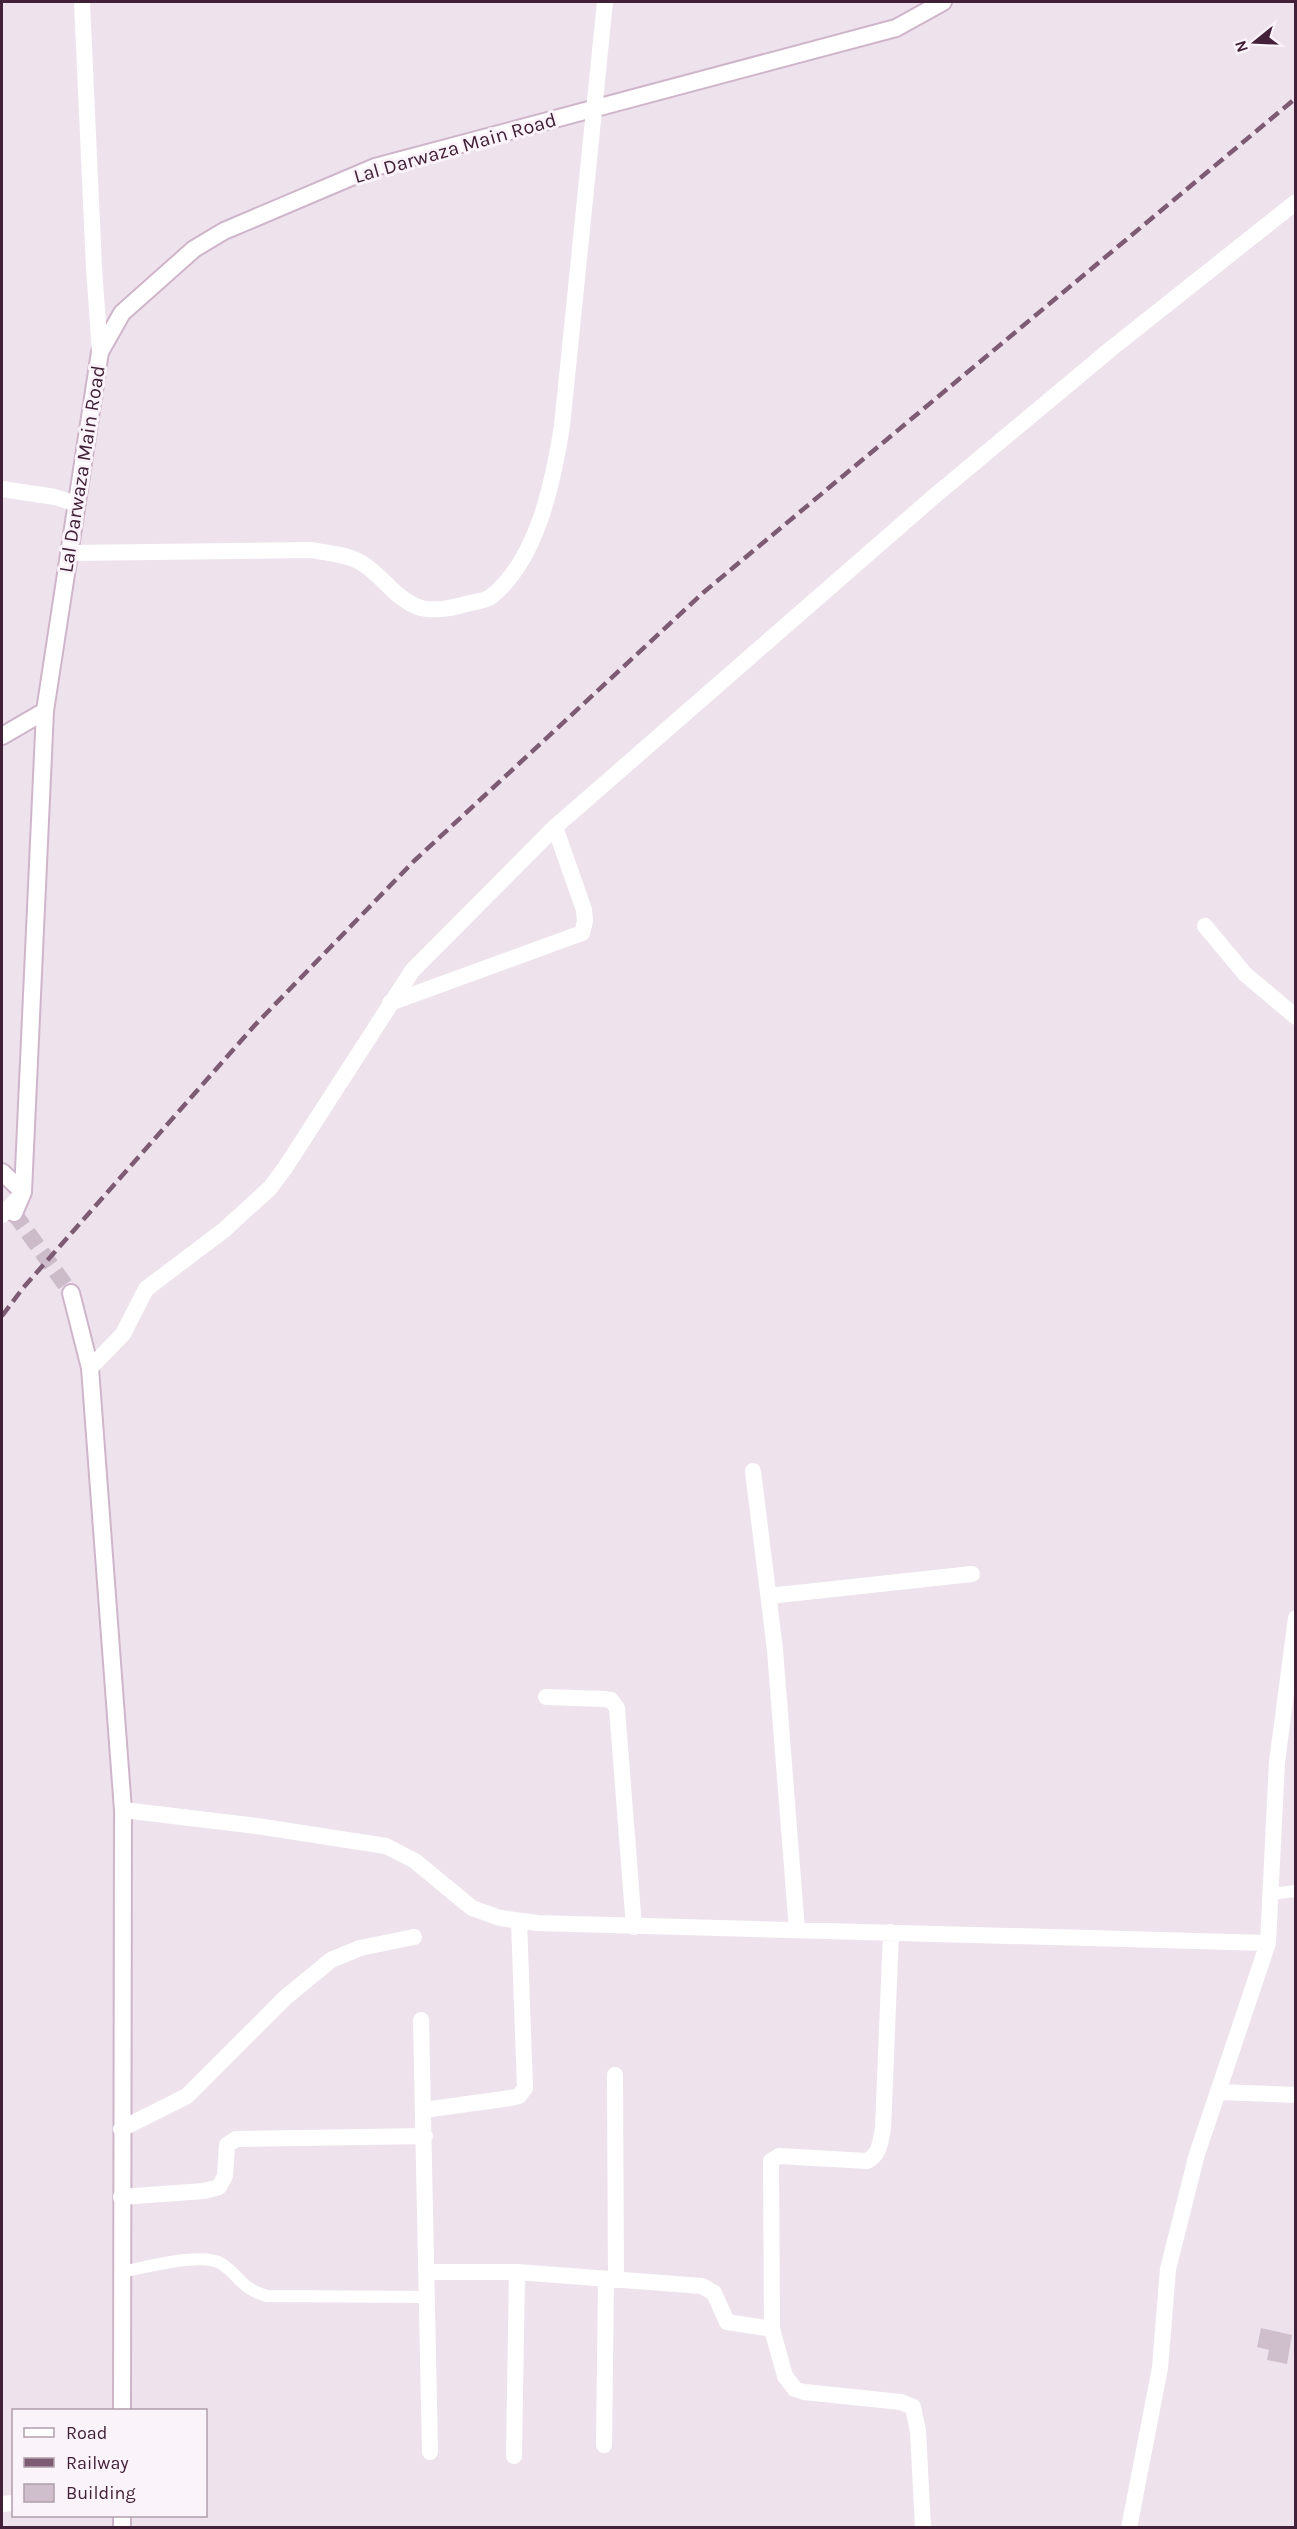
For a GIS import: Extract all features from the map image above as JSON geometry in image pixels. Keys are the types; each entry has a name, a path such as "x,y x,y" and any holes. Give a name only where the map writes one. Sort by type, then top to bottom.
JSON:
{"street":[{"path":"82,2 100,352"},
{"path":"69,553 311,550 339,554 361,562 401,598 423,608 454,608 491,597 517,569 542,515 554,475 562,426 605,2"},
{"name":"Lal Darwaza Main Road","path":"24,1192 45,711 100,352 122,313 194,249 224,231 375,167 896,28 943,2"},
{"path":"90,1368 123,1334 146,1289 203,1247 270,1188 412,971 555,827 931,499 1112,348 1296,202"},
{"path":"2,489 49,496 77,504"},
{"path":"2,736 45,711"},
{"path":"390,1003 582,933 585,921 584,910 555,827"},
{"path":"1205,926 1245,975 1296,1017"},
{"path":"2,1172 24,1192 8,1214"},
{"path":"72,1293 90,1368 123,1810 122,2409"},
{"path":"753,1471 769,1596 797,1930"},
{"path":"769,1596 972,1574"},
{"path":"1129,2528 1160,2368 1168,2269 1197,2154 1268,1943 1277,1762 1296,1618"},
{"path":"546,1697 611,1700 617,1708 634,1927"},
{"path":"123,1810 257,1826 386,1846 415,1861 472,1908 500,1918 519,1921 634,1927 1268,1943"},
{"path":"424,2110 511,2098 519,2096 525,2088 519,1921"},
{"path":"891,1932 883,2129 877,2154 867,2161 779,2156 771,2161 772,2329 781,2365 789,2384 795,2389 804,2392 901,2402 913,2407 918,2430 923,2528"},
{"path":"121,2129 187,2096 286,1997 332,1960 360,1948 414,1937"},
{"path":"421,2020 430,2452"},
{"path":"604,2445 611,2280 615,2075"},
{"path":"1218,2092 1296,2095"},
{"path":"121,2197 204,2192 219,2187 225,2176 227,2145 236,2139 425,2136"},
{"path":"427,2272 517,2272 707,2288 714,2293 727,2322 772,2329"},
{"path":"514,2456 517,2272"}],"lane":[{"path":"1271,1894 1296,1891"},
{"path":"121,2272 201,2258 220,2262 245,2288 267,2296 427,2297"}],"building":[{"path":"1261,2328 1292,2335 1287,2364 1267,2360 1269,2350 1257,2347"}],"tunnel":[{"path":"14,1213 71,1293"}],"railway":[{"path":"2,1316 23,1288 255,1025 414,861 704,592 1296,98"}]}
